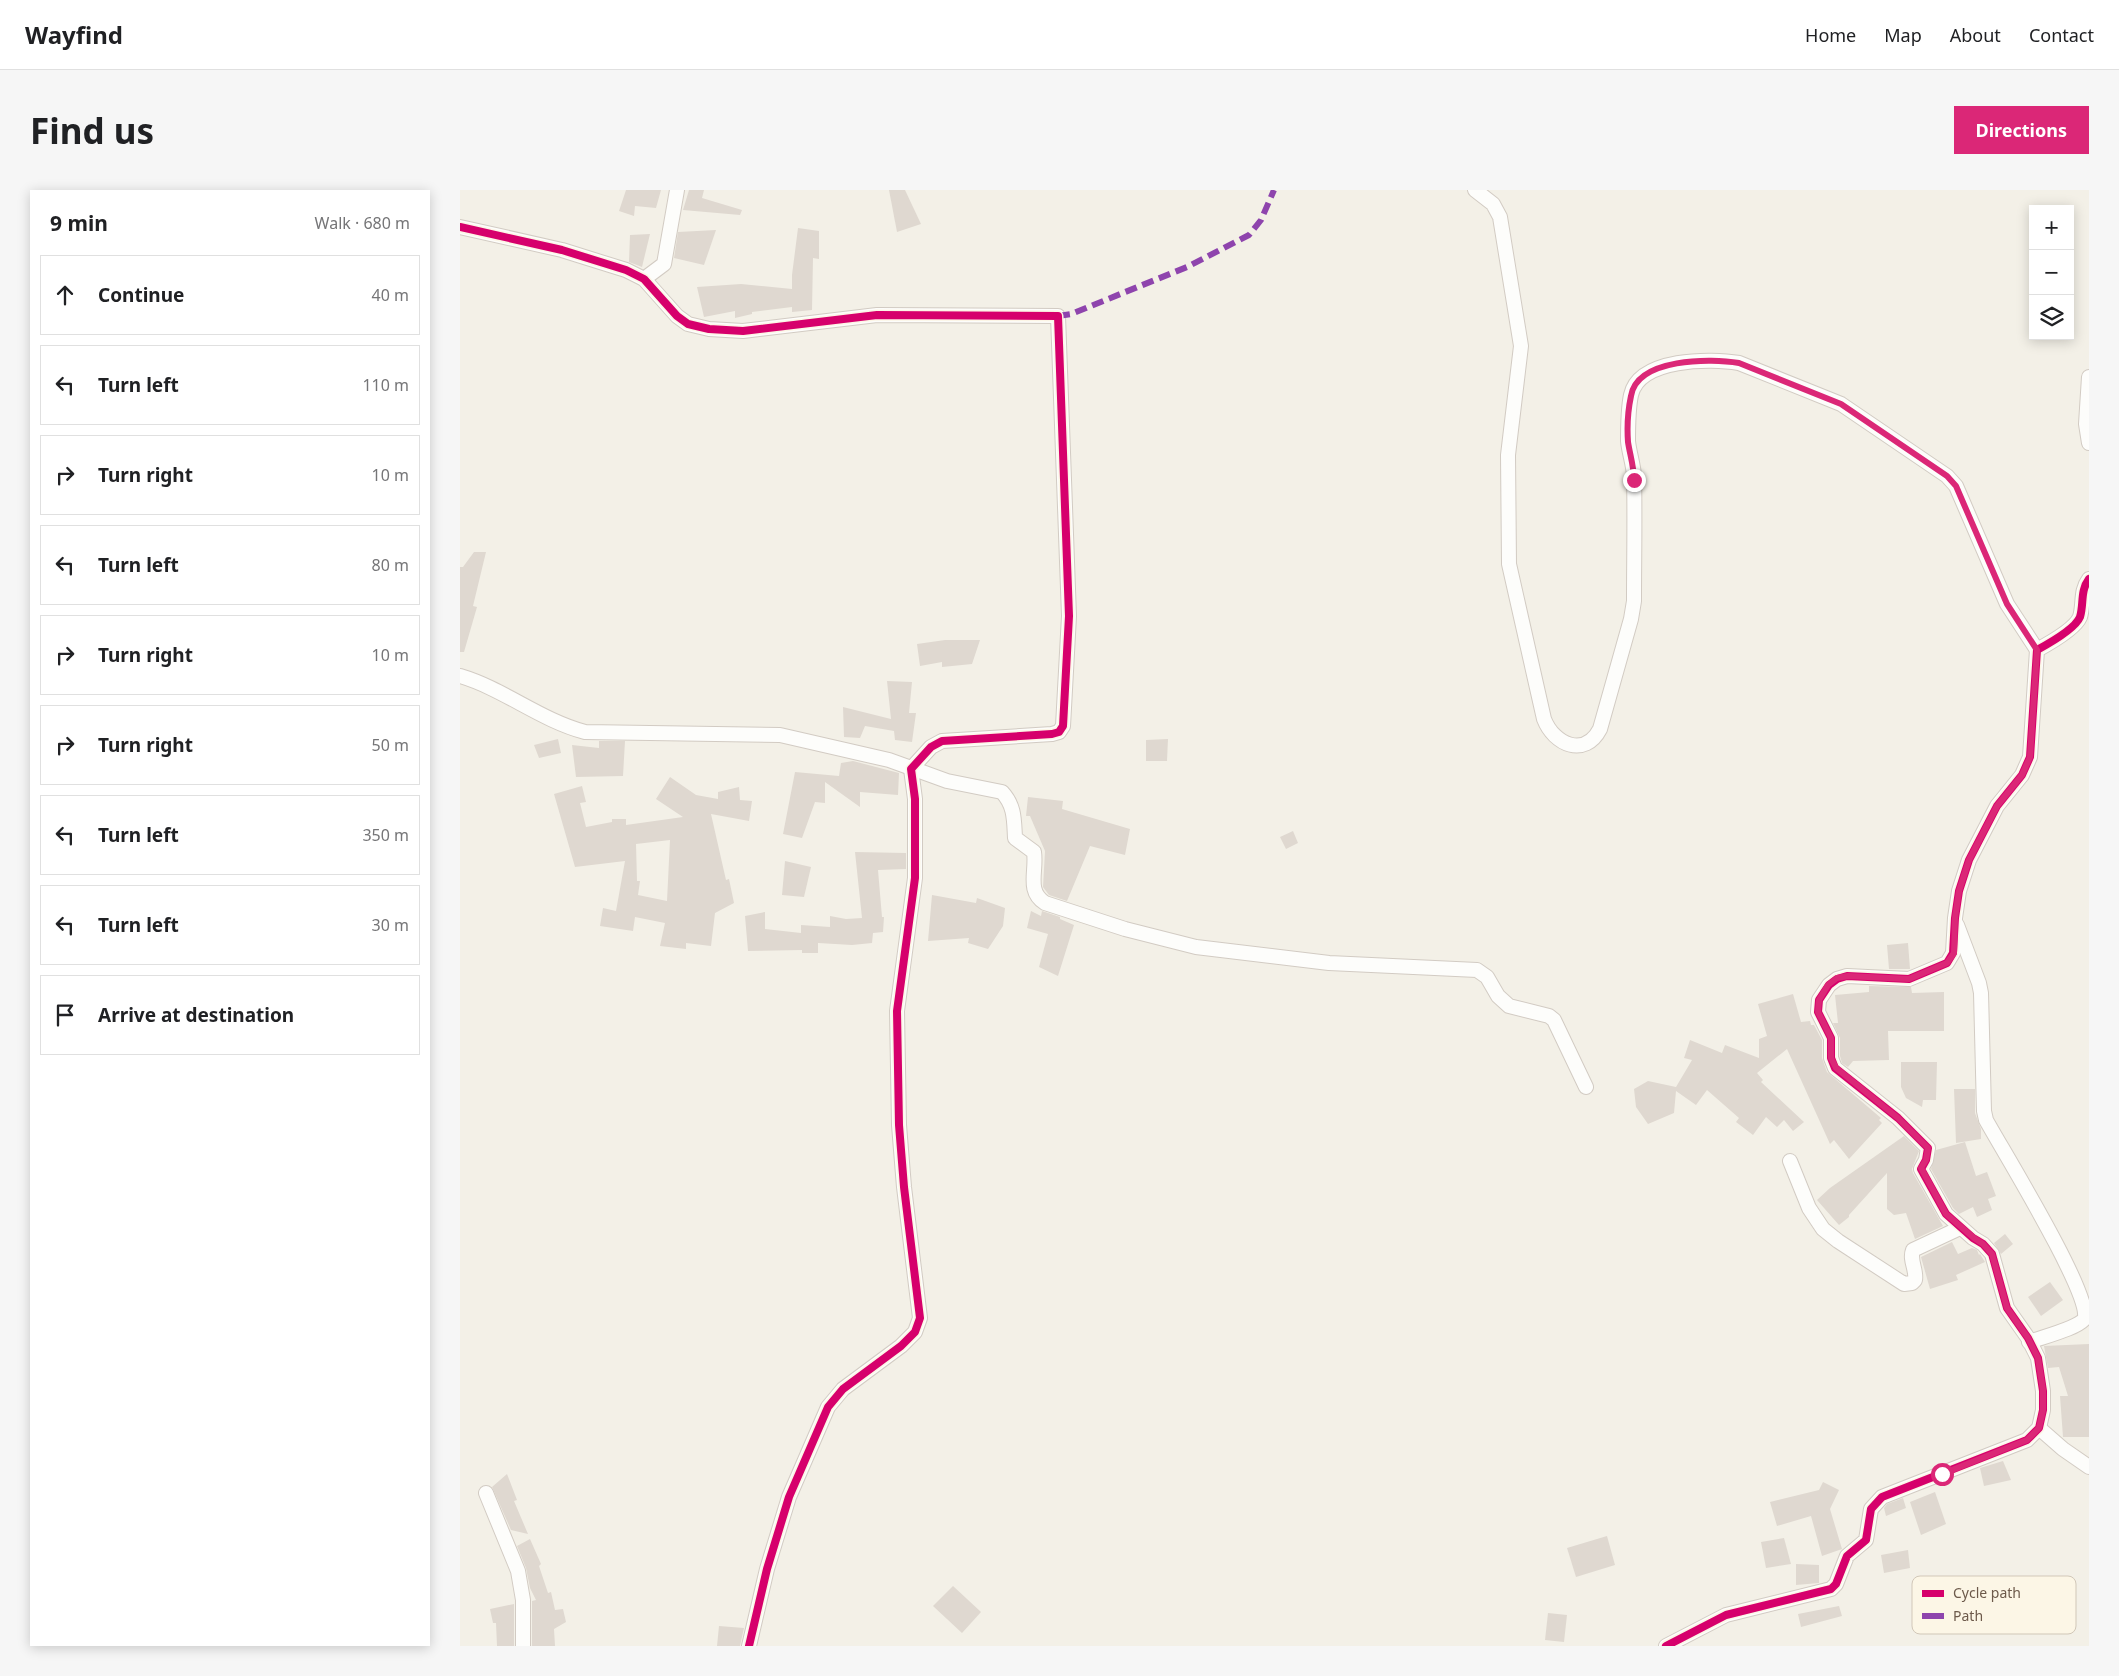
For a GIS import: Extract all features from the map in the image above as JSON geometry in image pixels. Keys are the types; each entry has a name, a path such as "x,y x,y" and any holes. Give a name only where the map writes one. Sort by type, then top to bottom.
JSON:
{"street":[{"path":"644,280 664,264 677,190"},
{"path":"1475,190 1492,204 1500,217 1520,336 1520,356 1508,455 1509,557 1514,588 1544,719 1553,736 1566,744 1583,744 1597,736 1600,729 1631,619 1634,601 1634,472 1628,441 1631,394 1639,380 1649,372 1674,364 1728,361 1739,363 1841,404 1947,476 1956,486 2007,604 2037,650 2030,757 2022,775 1997,806 1969,860 1959,891 1955,918 1954,953 1947,963 1909,979 1848,976 1837,978 1822,994 1819,1000 1818,1012 1831,1038 1831,1058 1836,1068 1898,1118 1928,1148 1926,1160 1921,1168 1938,1203 1960,1228 1983,1244 1992,1254 2007,1308 2038,1358 2043,1390 2043,1410 2039,1428 2027,1440 1882,1497 1871,1509 1866,1540 1848,1556 1836,1584 1831,1589 1726,1615 1666,1646"},
{"path":"460,227 562,250 626,270 644,280 677,316 688,324 708,329 743,331 877,315 1058,316 1069,616 1063,726 1059,732 1052,734 942,741 931,747 911,769 915,799 915,878 897,1011 899,1125 904,1187 920,1318 915,1332 901,1346 842,1389 828,1407 789,1497 767,1569 749,1646"},
{"path":"2089,377 2086,424 2089,443"},
{"path":"2037,650 2071,628 2079,618 2082,594 2089,580"},
{"path":"460,676 494,690 562,725 585,732 769,733 889,760 947,781 1002,792 1010,802 1014,812 1015,838 1034,852 1034,887 1039,899 1045,903 1125,929 1196,947 1329,963 1477,970 1487,977 1498,996 1509,1006 1542,1014 1554,1020 1586,1087"},
{"path":"1955,918 1981,993 1984,1111 1986,1120 2058,1234 2078,1275 2088,1306 2088,1313 2080,1324 2029,1342"},
{"path":"1790,1161 1809,1208 1823,1229 1838,1241 1904,1284 1909,1284 1915,1280 1916,1273 1911,1256 1913,1250 1960,1228"},
{"path":"2039,1428 2063,1449 2089,1467"},
{"path":"486,1493 518,1571 523,1600 523,1646"}],"building":[{"path":"626,190 661,190 656,208 635,206 634,216 619,211"},
{"path":"689,190 704,190 702,198 742,210 740,215 683,210"},
{"path":"889,190 905,190 921,224 897,232"},
{"path":"798,228 819,231 819,259 813,258 812,310 792,312 792,307 752,312 752,314 735,318 735,311 704,317 697,287 741,284 792,289"},
{"path":"716,230 704,265 674,258 678,232"},
{"path":"650,234 642,267 629,262 630,235"},
{"path":"474,552 486,552 473,606 477,607 464,652 460,652 460,567 463,567"},
{"path":"945,640 980,640 972,664 942,667 942,662 920,666 917,644"},
{"path":"887,681 912,682 909,713 916,713 912,742 895,740 894,731 865,726 860,738 844,737 843,707 891,719"},
{"path":"558,739 561,753 539,758 534,745"},
{"path":"1168,739 1167,761 1146,761 1146,740"},
{"path":"599,741 625,741 623,776 576,777 572,745 599,748"},
{"path":"853,761 899,773 898,795 860,792 860,807 825,782 825,803 815,802 802,838 783,834 795,772 839,776 841,763"},
{"path":"670,777 696,795 718,799 718,792 739,787 740,800 752,801 749,821 711,814 726,880 729,879 734,903 715,913 711,946 686,943 686,949 660,946 665,923 635,917 633,931 600,926 603,908 616,911 625,861 575,867 554,794 582,786 586,802 580,803 586,827 612,822 612,819 626,819 626,825 683,817 656,799","holes":["670,840 667,901 638,895 640,881 637,881 636,844"]},
{"path":"1028,797 1063,801 1062,809 1130,829 1125,855 1090,846 1067,901 1049,895 1043,887 1045,851 1030,816 1026,816"},
{"path":"1293,831 1298,843 1286,849 1280,837"},
{"path":"855,852 906,853 906,869 878,870 882,917 884,917 883,932 873,933 872,943 852,945 818,943 818,953 802,953 802,950 748,951 745,916 765,912 765,929 801,933 801,925 830,927 830,916 846,919 862,918"},
{"path":"785,861 811,867 804,897 782,895"},
{"path":"932,895 976,903 977,898 1005,908 1003,926 988,949 968,943 969,938 928,941"},
{"path":"1031,911 1041,916 1042,911 1060,917 1060,919 1074,925 1058,976 1039,967 1048,934 1027,928"},
{"path":"1908,943 1910,969 1889,969 1887,945"},
{"path":"1869,986 1911,987 1912,993 1944,992 1944,1031 1888,1031 1889,1060 1853,1061 1848,1067 1842,1063 1840,1038 1833,1023 1838,1023 1835,995 1869,992"},
{"path":"1793,994 1801,1022 1810,1021 1822,1040 1822,1058 1827,1072 1881,1118 1879,1120 1882,1123 1849,1159 1834,1140 1830,1144 1787,1049 1757,1073 1763,1080 1761,1082 1804,1122 1793,1131 1784,1120 1777,1127 1766,1117 1753,1135 1736,1122 1739,1118 1707,1090 1696,1105 1676,1091 1674,1113 1648,1124 1636,1107 1634,1089 1648,1081 1676,1087 1692,1060 1684,1058 1690,1040 1722,1053 1725,1045 1759,1058 1759,1039 1767,1036 1758,1004"},
{"path":"1901,1062 1937,1062 1936,1100 1923,1100 1922,1107 1906,1098 1901,1087"},
{"path":"1954,1089 1975,1089 1975,1113 1981,1129 1981,1139 1956,1143"},
{"path":"1904,1136 1919,1151 1912,1169 1913,1173 1943,1226 1915,1239 1906,1213 1894,1215 1887,1209 1887,1173 1849,1217 1839,1225 1817,1200 1830,1188"},
{"path":"1965,1142 1976,1176 1987,1172 1996,1196 1988,1199 1992,1210 1977,1217 1973,1207 1959,1214 1953,1208 1931,1169 1936,1150"},
{"path":"2005,1234 2013,1244 2001,1254 1994,1243"},
{"path":"1952,1242 1958,1254 1972,1248 1977,1250 1985,1262 1956,1275 1958,1280 1930,1289 1921,1257"},
{"path":"2050,1282 2063,1300 2041,1316 2028,1297"},
{"path":"2089,1344 2089,1437 2063,1437 2060,1396 2068,1396 2059,1367 2048,1368 2044,1346"},
{"path":"2003,1461 2011,1480 1984,1486 1980,1468"},
{"path":"507,1474 517,1500 514,1501 528,1534 511,1530 492,1487"},
{"path":"1823,1482 1839,1490 1830,1509 1842,1549 1822,1556 1811,1516 1777,1526 1770,1502 1819,1490"},
{"path":"1935,1492 1946,1524 1921,1535 1910,1502"},
{"path":"1903,1498 1906,1508 1886,1516 1884,1508 1887,1504"},
{"path":"1607,1536 1615,1565 1576,1577 1567,1548"},
{"path":"1784,1538 1791,1564 1766,1568 1761,1542"},
{"path":"530,1539 541,1564 539,1566 548,1593 551,1592 555,1610 563,1609 566,1622 554,1629 555,1646 532,1646 532,1601 536,1600 530,1588 526,1568 517,1546"},
{"path":"1908,1550 1910,1568 1884,1573 1881,1555"},
{"path":"1796,1564 1819,1565 1819,1583 1796,1585"},
{"path":"953,1586 981,1612 962,1633 933,1606"},
{"path":"514,1604 514,1646 497,1646 496,1623 493,1623 490,1609"},
{"path":"1839,1606 1842,1616 1801,1627 1798,1614"},
{"path":"1548,1613 1567,1615 1564,1642 1545,1640"},
{"path":"719,1626 744,1628 740,1646 717,1646"}],"marked path":[{"path":"1058,316 1071,314 1187,267 1249,235 1261,220 1274,190"}],"cycle path":[{"path":"460,227 562,250 626,270 644,279 677,316 688,324 709,329 743,331 877,315 1058,316 1069,616 1063,726 1059,732 1052,734 942,741 931,747 911,769 915,799 915,878 897,1011 899,1125 904,1187 920,1318 915,1332 901,1346 843,1389 828,1407 789,1497 767,1569 749,1646"},
{"path":"1666,1646 1726,1615 1831,1589 1836,1584 1847,1556 1866,1540 1871,1509 1882,1497 2027,1440 2039,1428 2043,1410 2043,1391 2038,1358 2028,1338 2007,1308 1992,1254 1983,1244 1973,1238 1946,1214 1921,1169 1926,1160 1928,1148 1898,1118 1835,1068 1831,1058 1831,1038 1818,1012 1819,1000 1829,985 1837,979 1847,976 1909,979 1947,963 1953,953 1959,891 1969,860 1997,806 2022,775 2030,757 2037,650 2061,636 2077,622 2080,617 2084,588 2089,579"}],"route":[{"path":"1634,480 1628,441 1631,394 1639,380 1657,368 1696,362 1728,361 1739,363 1841,404 1939,470 1956,486 2007,604 2037,650 2037,674 2030,757 2022,775 1997,806 1969,860 1959,891 1955,918 1954,953 1947,963 1909,979 1848,976 1837,978 1828,985 1819,1000 1818,1012 1831,1038 1831,1058 1836,1068 1841,1074 1898,1118 1928,1148 1926,1160 1921,1168 1925,1180 1938,1203 1955,1224 1983,1244 1992,1254 2007,1308 2028,1338 2038,1358 2043,1390 2043,1410 2039,1428 2027,1440 1942,1474"}]}
